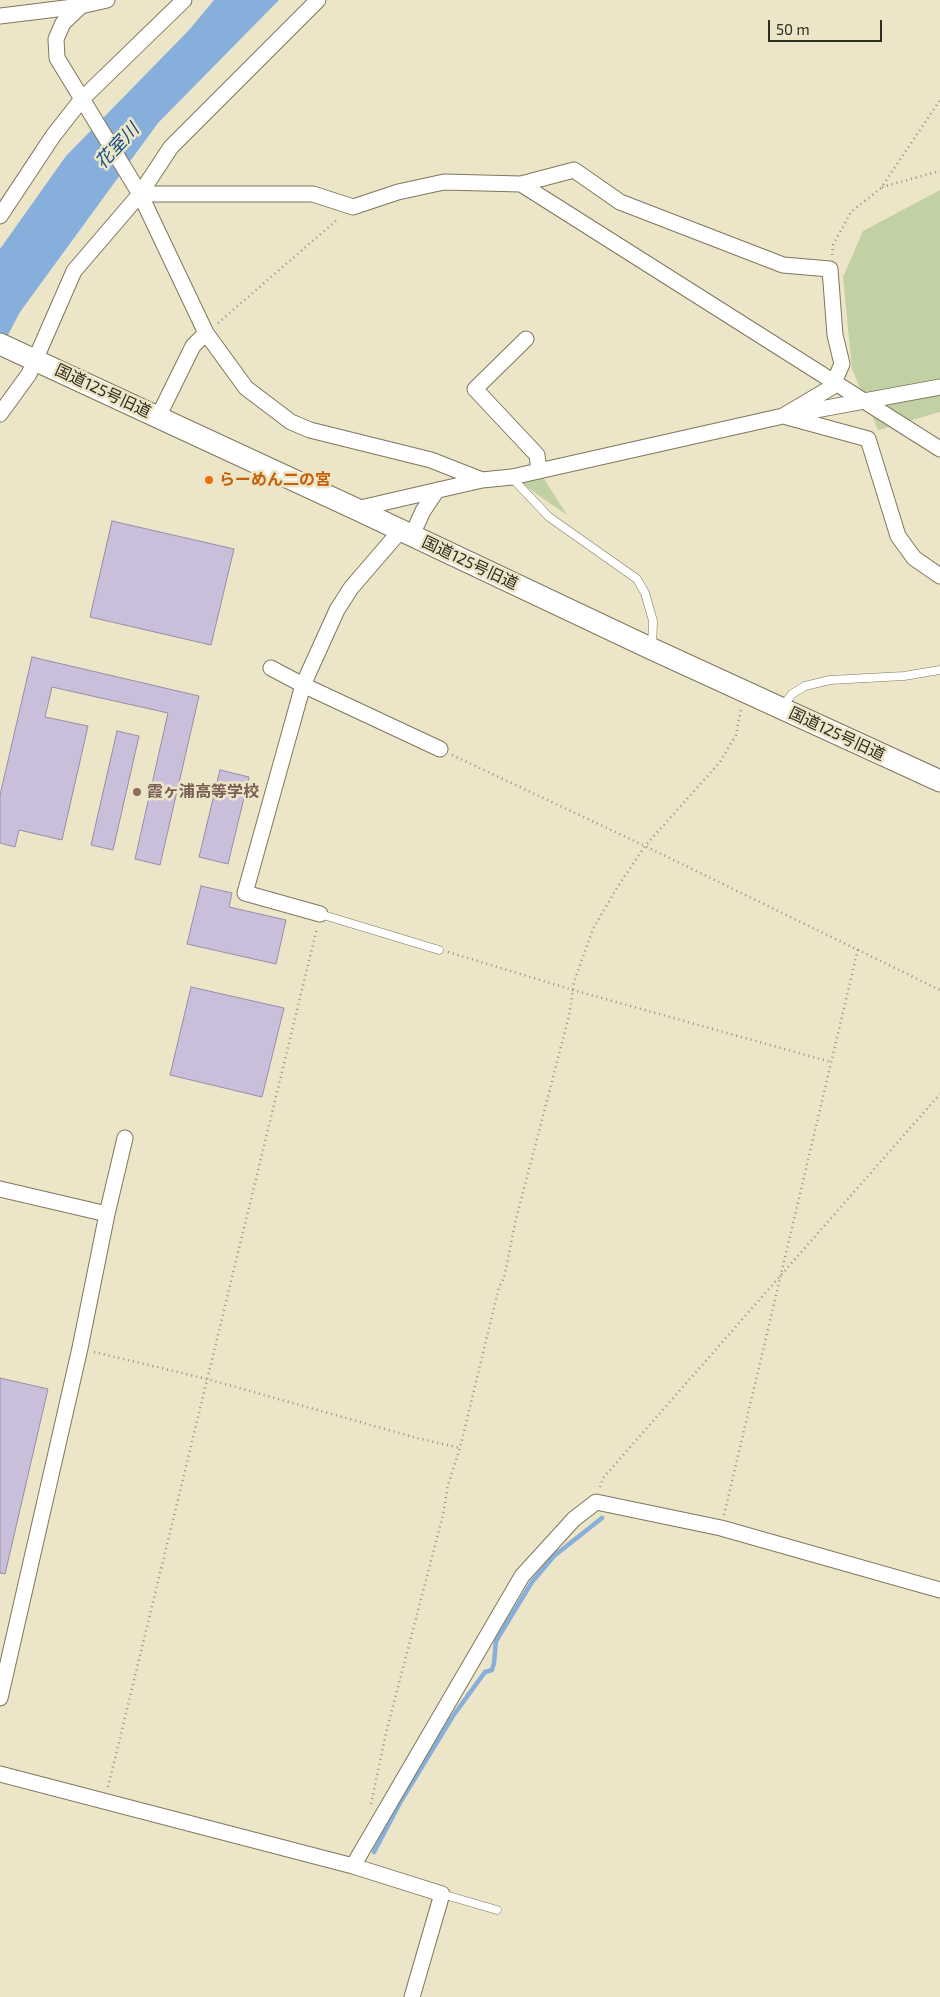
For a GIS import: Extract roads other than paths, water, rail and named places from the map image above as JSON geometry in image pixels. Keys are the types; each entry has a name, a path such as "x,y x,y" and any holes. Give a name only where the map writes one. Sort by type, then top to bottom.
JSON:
{"street":[{"path":"0,16 107,0"},
{"path":"0,216 53,136 82,100 184,0"},
{"path":"0,414 29,374 28,356 74,271 136,188 171,147 318,0"},
{"path":"81,3 63,23 56,39 57,58 136,188 206,333 246,388 291,422 310,430 431,460 482,480"},
{"path":"136,188 313,194 353,207 398,192 444,182 521,184 574,170 620,202 783,265 830,269 835,335 842,364 832,387 783,416"},
{"path":"521,184 940,449"},
{"path":"158,416 193,346 206,333"},
{"path":"526,339 475,389 537,455 539,471"},
{"name":"国道125号旧道","path":"0,344 158,416 652,649 940,781"},
{"path":"356,509 482,480 512,477 783,416 940,387"},
{"path":"783,416 868,440 898,536 914,558 940,576"},
{"path":"320,914 245,893 303,685 337,610 346,596 406,533 437,490"},
{"path":"271,668 440,749"},
{"path":"0,1698 80,1348 107,1214 125,1138"},
{"path":"0,1189 107,1214"},
{"path":"352,1866 522,1576 574,1519 596,1502 721,1528 940,1590"},
{"path":"0,1774 352,1866 442,1894 412,1997"}],"lane":[{"path":"512,477 549,517 637,579 645,593 653,621 652,649"},
{"path":"781,708 792,694 805,686 830,680 904,676 940,670"},
{"path":"320,914 439,950"},
{"path":"442,1894 497,1910"}],"water":[{"name":"花室川","path":"214,0 279,0 158,123 20,312 0,350 0,249 66,156 190,29"}],"waterway":[{"path":"374,1852 401,1801 453,1716 485,1672 492,1670 496,1641 532,1582 554,1556 602,1518"}],"place":[{"name":"らーめん二の宮","path":"209,480"},
{"name":"霞ヶ浦高等学校","path":"137,792"}]}
